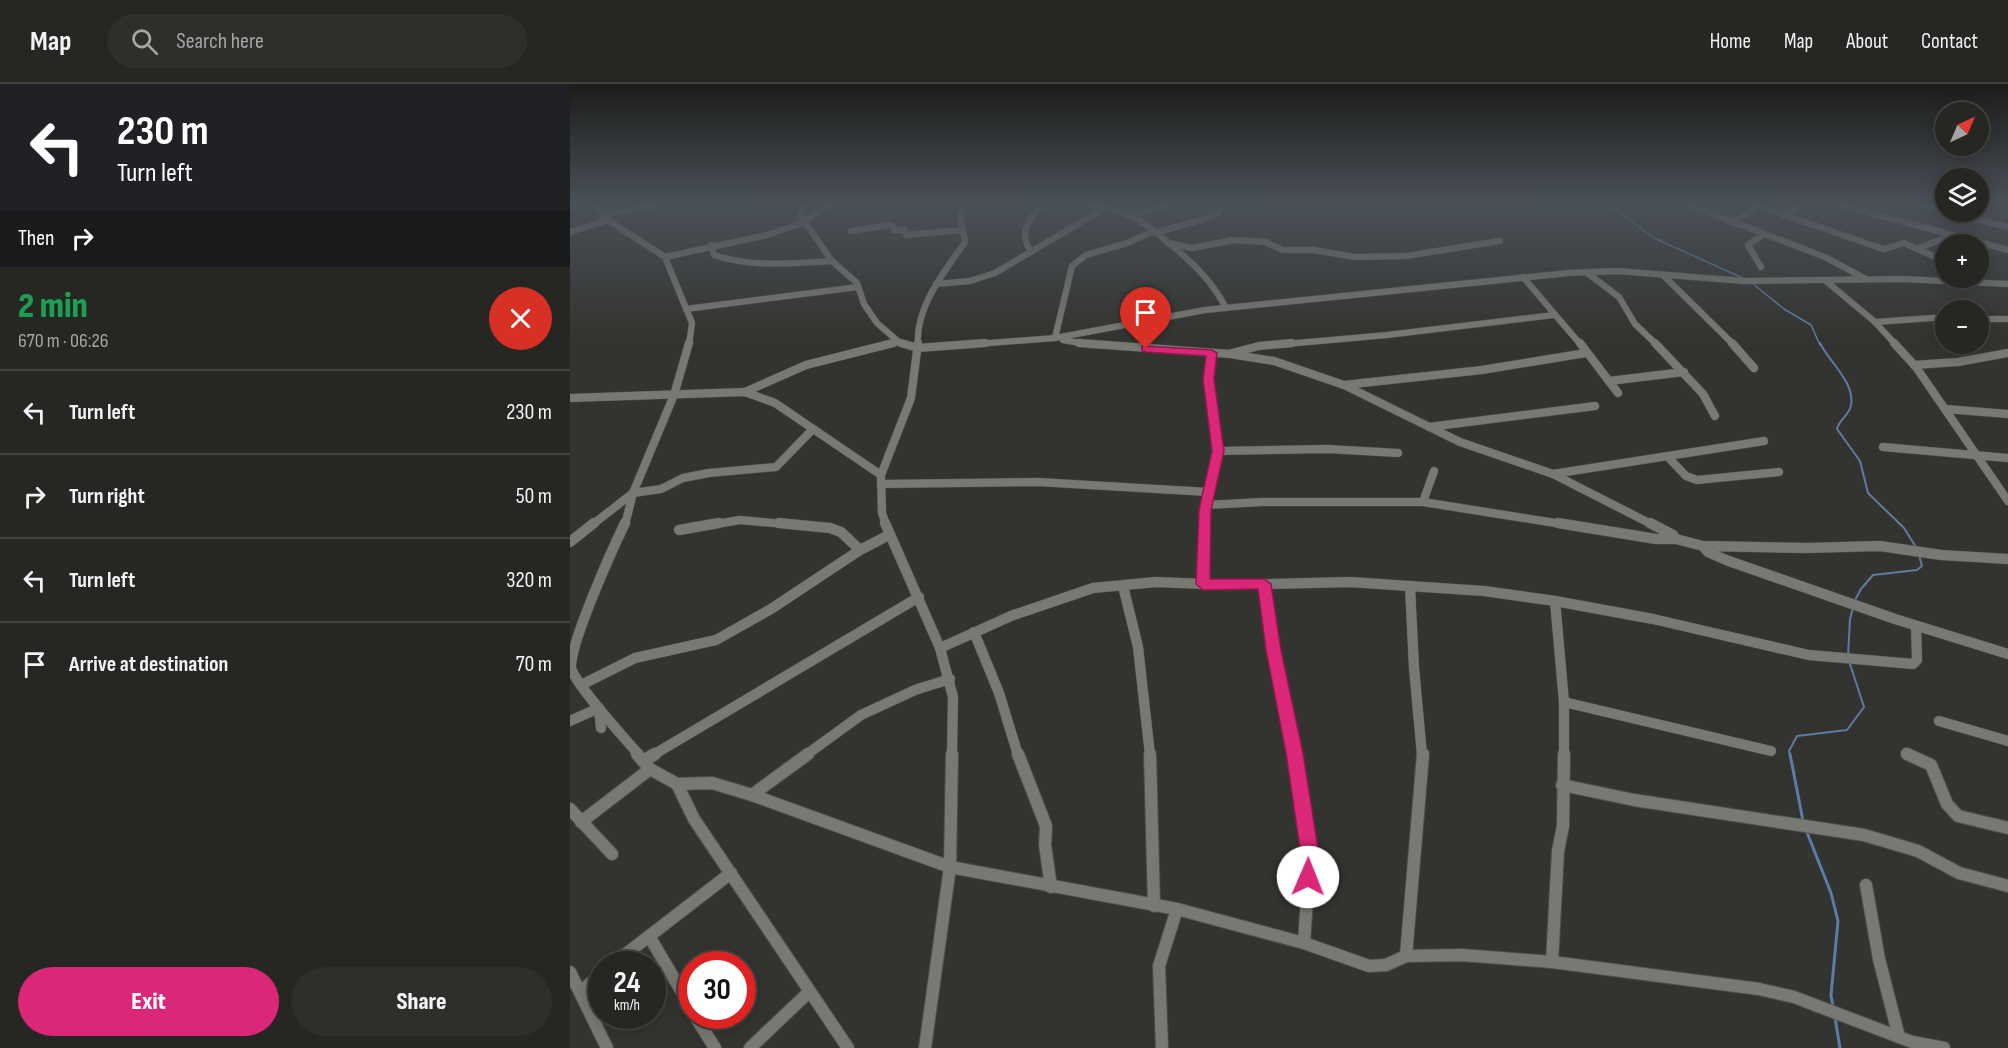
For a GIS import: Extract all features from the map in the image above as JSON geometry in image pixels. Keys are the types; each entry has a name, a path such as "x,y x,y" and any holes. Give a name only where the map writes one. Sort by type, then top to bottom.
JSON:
{"street":[{"path":"651,248 665,257 692,323 692,334 674,395 633,493 626,522 595,586 571,651 571,668 581,685 646,765 677,784 694,819 848,1048"},
{"path":"665,257 700,248"},
{"path":"712,248 714,255 744,263 832,261"},
{"path":"824,248 832,261 853,278 872,316 898,342 918,348 1055,338 1226,308 1586,272 1618,271 1744,281 1865,279 2008,284"},
{"path":"925,1048 950,867 953,697 940,648 882,513 881,480 910,398 918,348 916,334 919,324 936,284 961,248"},
{"path":"936,284 970,281 995,273 1036,248"},
{"path":"1055,338 1072,266 1086,255 1110,248"},
{"path":"1174,248 1208,277 1226,308"},
{"path":"1279,248 1314,250 1355,257 1406,256 1456,248"},
{"path":"1750,248 1761,267"},
{"path":"1801,248 1825,257 1865,279"},
{"path":"1919,248 1935,256"},
{"path":"1586,272 1619,297 1635,324 1684,372 1707,399 1715,416"},
{"path":"1663,275 1754,368"},
{"path":"1523,277 1554,315 1566,325 1618,393"},
{"path":"1827,281 1875,322 1914,365 2008,501"},
{"path":"686,309 858,287"},
{"path":"1230,354 1259,346 1388,335 1554,315"},
{"path":"1875,322 1935,318"},
{"path":"1989,319 2008,320"},
{"path":"1055,338 1083,344 1230,354 1274,361 1344,385 1460,442 1553,474 1673,535 1676,539"},
{"path":"570,399 745,392 806,365 898,342"},
{"path":"1203,584 1206,505 1218,451 1209,379 1212,353"},
{"path":"1344,385 1482,370 1586,353"},
{"path":"1914,365 1958,362 2008,353"},
{"path":"1609,381 1684,372"},
{"path":"745,392 775,403 881,480 1038,482 1208,492"},
{"path":"1429,428 1595,406"},
{"path":"1946,409 2008,414"},
{"path":"570,542 633,493 661,489 683,478 709,473 776,467 812,429"},
{"path":"1553,474 1578,468 1764,441"},
{"path":"1883,447 2008,458"},
{"path":"1218,451 1328,449 1398,453"},
{"path":"1667,456 1686,476 1697,480 1779,472"},
{"path":"1424,502 1434,471"},
{"path":"1206,505 1263,502 1424,502 1656,539 1676,539 1703,546 1806,548 1880,546 1941,555 2008,560"},
{"path":"679,530 740,520 830,528 841,532 860,550"},
{"path":"581,685 635,658 716,640 771,609 860,550 890,535"},
{"path":"1703,546 1708,552 1726,560 1865,609 2008,654"},
{"path":"940,648 1011,616 1093,588 1156,582 1203,584 1350,582 1484,591 1653,619 1809,655 1913,664 1917,660 1916,626"},
{"path":"1264,584 1310,855 1304,943"},
{"path":"1123,586 1138,647 1149,736 1154,906"},
{"path":"1406,956 1424,748 1413,668 1410,586"},
{"path":"581,822 646,765 919,597"},
{"path":"1552,962 1558,851 1563,826 1564,702 1555,601"},
{"path":"974,632 999,693 1021,764 1046,826 1045,845 1052,887"},
{"path":"752,795 861,715 915,690 950,679"},
{"path":"1564,702 1771,751"},
{"path":"570,721 599,708"},
{"path":"599,708 601,728"},
{"path":"1939,721 2008,741"},
{"path":"1906,753 1931,765 1947,804 1958,816 2008,828"},
{"path":"677,784 712,783 752,795 950,867 1178,909 1304,943 1369,966 1386,965 1406,956 1462,955 1552,962 1759,989 1794,997 1899,1037 1944,1048"},
{"path":"1562,785 1634,800 1864,835 1918,851 1959,873 2008,886"},
{"path":"570,809 612,854"},
{"path":"631,951 731,873"},
{"path":"1866,885 1879,959 1899,1037"},
{"path":"1162,1048 1159,966 1178,909"},
{"path":"650,936 678,985"},
{"path":"570,972 607,1048"},
{"path":"581,991 588,985"},
{"path":"750,1048 809,992"},
{"path":"703,1029 715,1048"}],"waterway":[{"path":"1676,248 1745,279"},
{"path":"1752,283 1784,309 1811,325 1820,345"},
{"path":"1820,343 1845,380 1851,397 1850,408 1837,429 1860,461 1868,493 1904,528 1916,547"},
{"path":"1854,602 1873,575 1917,570 1922,566 1919,555"},
{"path":"1848,656 1850,619 1853,608"},
{"path":"1790,755 1789,751 1797,736 1847,730 1864,707 1849,661"},
{"path":"1790,754 1803,821"},
{"path":"1806,830 1831,893 1838,921 1831,995 1833,1007"},
{"path":"1835,1018 1840,1048"}],"route":[{"path":"1146,349 1212,353 1209,379 1218,451 1205,510 1203,584 1264,584 1310,855 1308,877"}]}
